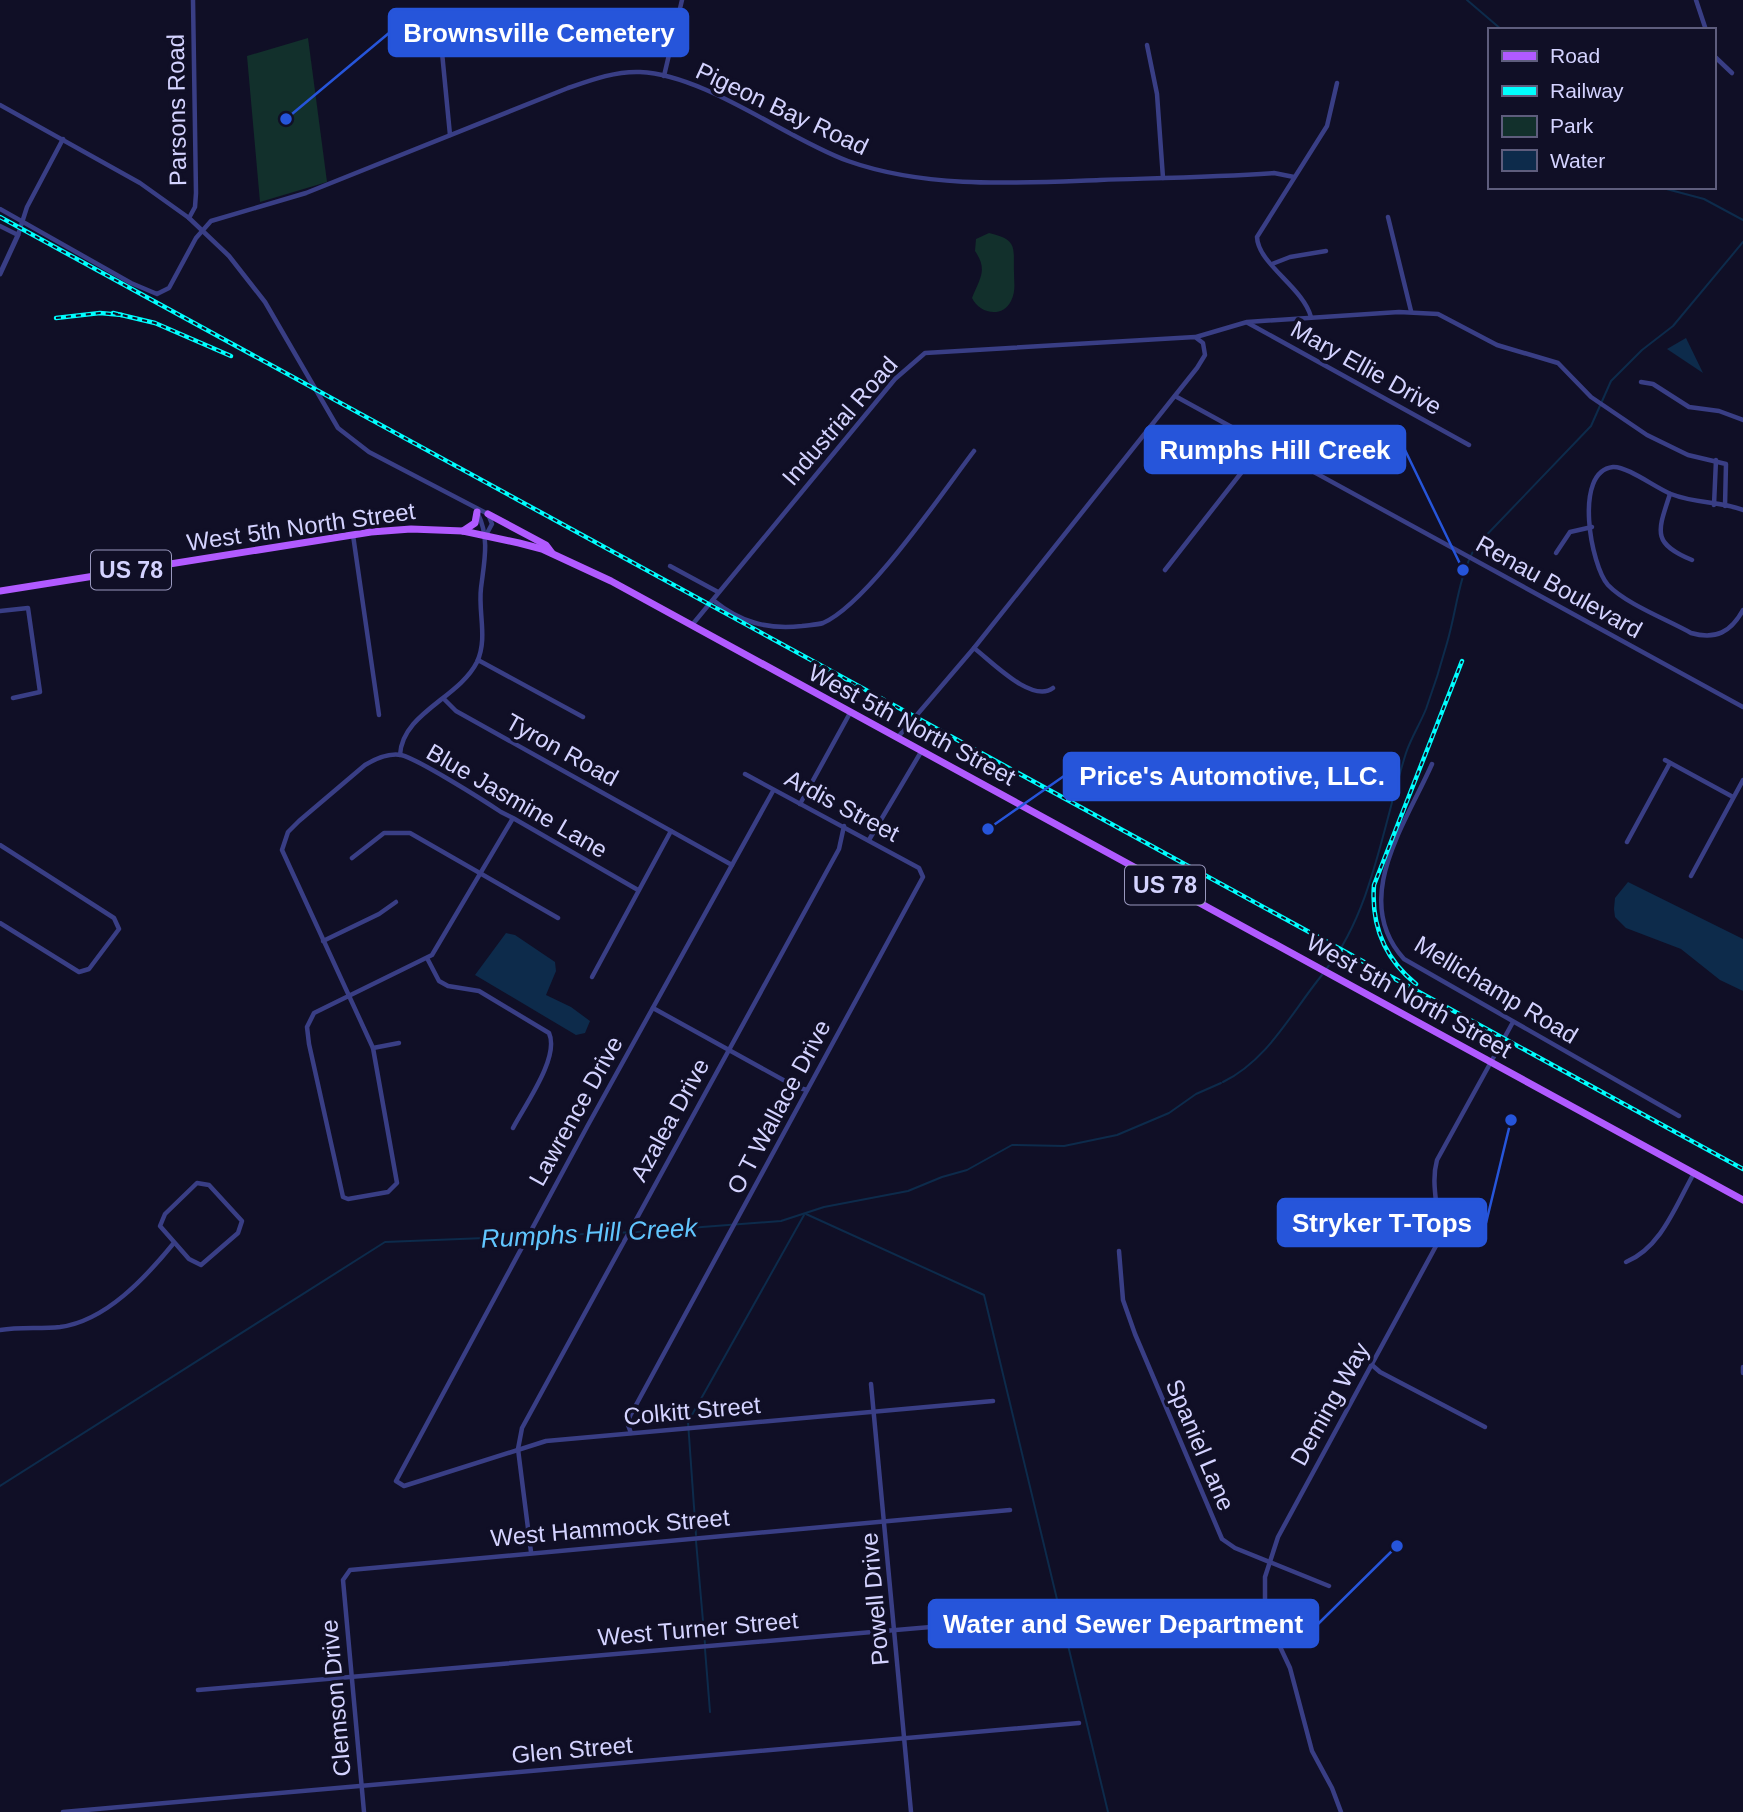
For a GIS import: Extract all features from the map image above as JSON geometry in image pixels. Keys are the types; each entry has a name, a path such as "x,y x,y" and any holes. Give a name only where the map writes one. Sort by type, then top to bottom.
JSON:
{"main road":[{"path":"463,531 475,523 477,512"},
{"path":"488,514 546,545 552,554"},
{"name":"West 5th North Street","path":"0,591 353,535 411,529 463,531 486,535 552,554 691,626 1743,1200"}],"street":[{"name":"Parsons Road","path":"189,218 195,207 196,193 193,0"},
{"path":"664,76 682,0"},
{"path":"1696,0 1705,28"},
{"path":"441,42 450,135"},
{"path":"1147,45 1157,94 1163,178"},
{"path":"1715,57 1732,73"},
{"name":"Pigeon Bay Road","path":"202,230 211,221 229,214 306,194 604,76 639,72 664,76 716,97 845,160 894,176 1023,183 1279,173 1294,177"},
{"path":"1311,317 1303,298 1259,248 1257,237 1327,126 1338,83"},
{"path":"0,104 140,183 189,218 229,256 265,302 318,399 338,428 369,452 488,514 492,524 486,535 480,594 483,636 478,660 462,683 409,729 401,745 400,755"},
{"path":"0,274 63,139"},
{"path":"0,209 131,283 157,294 169,288 202,230"},
{"path":"1388,217 1411,311"},
{"path":"0,226 18,236"},
{"path":"1272,264 1290,257 1326,251"},
{"name":"Industrial Road","path":"691,626 895,379 925,353 1195,337 1247,322 1311,317 1411,311 1438,314 1497,345 1558,363 1591,397 1615,410 1647,435 1678,450 1716,460"},
{"name":"Mary Ellie Drive","path":"1247,322 1469,445"},
{"path":"896,738 905,732 974,648 1175,397 1205,355 1203,343 1195,337"},
{"path":"1642,382 1653,384 1689,407 1719,411 1743,420"},
{"name":"Renau Boulevard","path":"1175,397 1743,707"},
{"path":"1165,570 1263,445"},
{"path":"713,600 733,616 759,626 792,627 823,623 856,600 974,451"},
{"path":"1714,505 1716,460 1727,466 1725,506"},
{"path":"1743,510 1699,504 1671,494 1622,468 1611,467 1599,474 1588,495 1602,578 1619,593 1703,636 1717,636 1729,629 1743,610"},
{"path":"1671,494 1659,527 1661,537 1672,551 1692,560"},
{"path":"464,502 477,512 486,535"},
{"path":"1556,553 1570,532 1592,527"},
{"path":"353,535 379,715"},
{"path":"670,566 718,592"},
{"path":"0,611 28,608 40,692 13,698"},
{"path":"974,648 1014,681 1041,693 1053,688"},
{"path":"478,660 583,717"},
{"name":"Tyron Road","path":"444,699 456,711 732,865"},
{"path":"800,804 850,713"},
{"path":"869,840 921,752"},
{"name":"Blue Jasmine Lane","path":"348,996 314,1013 307,1027 339,1193 348,1199 388,1192 397,1183 373,1048 283,858 280,841 299,821 374,759 400,755 638,890"},
{"path":"1627,842 1667,761 1733,797"},
{"name":"Mellichamp Road","path":"1432,764 1382,878 1379,900 1390,944 1404,959 1679,1116"},
{"name":"Ardis Street","path":"745,774 921,871"},
{"path":"1691,876 1743,780"},
{"name":"Lawrence Drive","path":"400,1485 396,1478 408,1455 773,791"},
{"path":"348,996 427,958 436,951 513,818"},
{"name":"Azalea Drive","path":"531,1552 518,1449 525,1421 839,849 844,827"},
{"path":"592,976 669,830"},
{"path":"352,858 384,832 402,831 558,918"},
{"path":"0,845 114,918 118,929 89,969 79,972 0,923"},
{"name":"O T Wallace Drive","path":"632,1434 628,1425 630,1416 919,888 923,877 921,871"},
{"path":"323,941 379,914 396,902"},
{"path":"427,958 439,981 448,986 479,991 549,1034 554,1043 550,1059 513,1128"},
{"path":"653,1008 807,1090"},
{"name":"Deming Way","path":"1341,1812 1312,1751 1290,1668 1265,1615 1263,1592 1269,1559 1436,1246 1440,1228 1434,1185 1437,1160 1513,1022"},
{"path":"373,1048 399,1043"},
{"path":"1626,1262 1647,1251 1693,1175"},
{"path":"197,1183 209,1185 242,1221 238,1233 201,1265 173,1244 160,1226 165,1214 197,1183"},
{"path":"0,1330 62,1326 95,1316 150,1272 173,1244"},
{"name":"Spaniel Lane","path":"1119,1251 1126,1310 1222,1539 1234,1548 1269,1559 1329,1586"},
{"path":"1372,1365 1380,1372 1485,1427"},
{"path":"1743,1367 1743,1373"},
{"name":"Powell Drive","path":"872,1384 911,1812"},
{"name":"Colkitt Street","path":"400,1485 547,1441 993,1401"},
{"name":"West Hammock Street","path":"343,1580 350,1570 358,1568 1010,1510"},
{"name":"Clemson Drive","path":"343,1580 364,1812"},
{"name":"West Turner Street","path":"198,1690 1046,1617"},
{"name":"Glen Street","path":"63,1812 1079,1723"}],"green space":[{"path":"308,38 327,182 260,202 247,56"},
{"path":"989,233 1010,242 1014,251 1014,294 1007,307 997,312 985,310 972,298 982,269 975,251 976,239"}],"water":[{"path":"1686,338 1703,373 1667,349"},
{"path":"1628,882 1743,939 1743,991 1720,980 1681,949 1626,928 1615,917 1614,909 1615,898"},
{"path":"506,933 515,935 555,962 556,971 546,995 571,1007 590,1021 585,1033 576,1035 475,975"}],"waterway":[{"path":"1467,0 1500,28"},
{"path":"1666,189 1704,199 1743,220"},
{"name":"Rumphs Hill Creek","path":"1327,968 1342,945 1366,893 1406,753 1432,692 1462,581 1476,546 1591,426 1611,381 1642,350 1673,326 1743,242"},
{"name":"Rumphs Hill Creek","path":"1223,1082 1239,1073 1266,1048 1322,975"},
{"name":"Rumphs Hill Creek","path":"0,1486 385,1242 637,1232 781,1221 824,1207 908,1191 967,1170 1012,1145 1064,1146 1117,1135 1169,1113 1196,1094 1221,1083"},
{"path":"806,1214 984,1295 1108,1812"},
{"path":"696,1535 688,1422 804,1215"},
{"path":"696,1541 705,1644"},
{"path":"705,1649 710,1712"}],"railway":[{"path":"0,217 1743,1169"},
{"path":"56,318 100,313 122,315"},
{"path":"113,313 155,323 231,356"},
{"path":"1416,984 1396,964 1382,940 1375,914 1374,885 1462,661"}],"place":[{"name":"Brownsville Cemetery","path":"286,119"},
{"name":"Rumphs Hill Creek","path":"1463,570"},
{"name":"Price's Automotive, LLC.","path":"988,829"},
{"name":"Stryker T-Tops","path":"1511,1120"},
{"name":"Water and Sewer Department","path":"1397,1546"}]}
